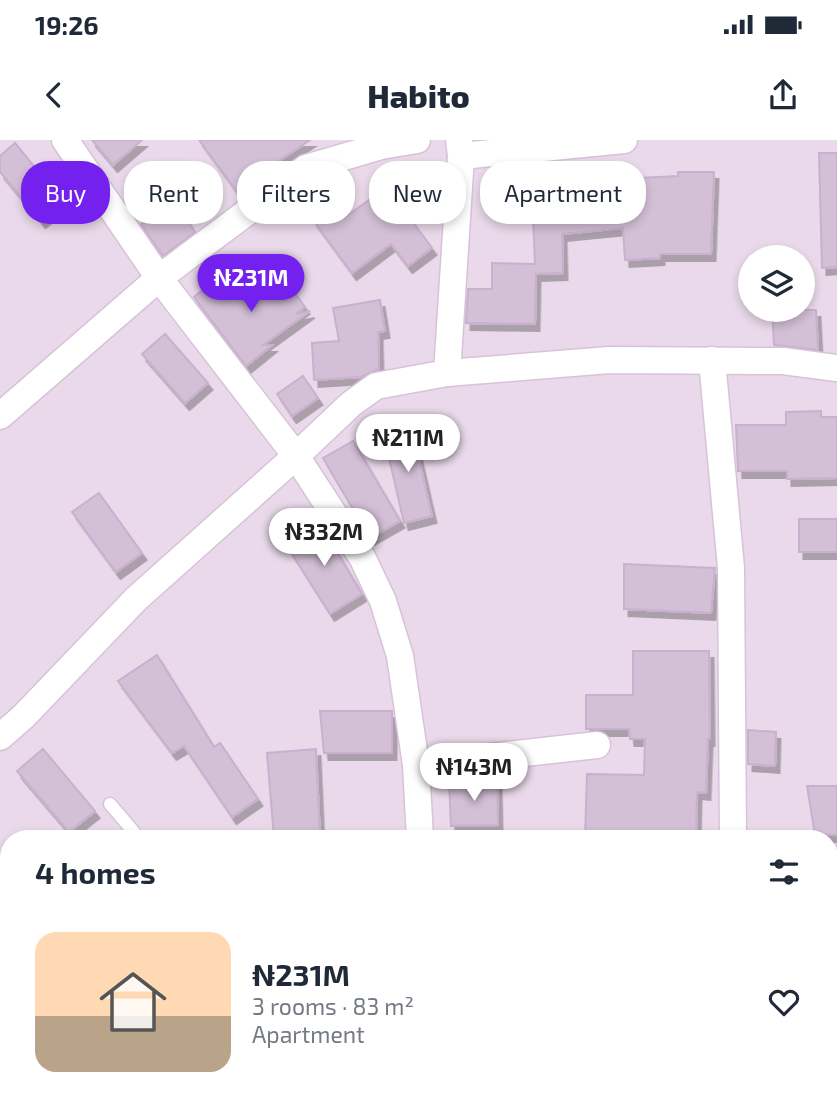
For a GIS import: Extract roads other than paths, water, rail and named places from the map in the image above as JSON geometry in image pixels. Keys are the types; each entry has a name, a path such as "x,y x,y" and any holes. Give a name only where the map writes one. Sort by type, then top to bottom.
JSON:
{"street":[{"path":"65,140 159,278 296,456 363,559 383,600 400,656 416,765 420,830"},
{"path":"0,416 159,278 306,168 381,146 417,140"},
{"path":"447,373 460,148 624,140"},
{"path":"0,737 23,717 136,599 351,404 376,386 447,373 609,360 783,361 837,368"},
{"path":"712,360 731,568 733,830"},
{"path":"416,765 597,745"}],"lane":[{"path":"110,804 132,830"}]}
